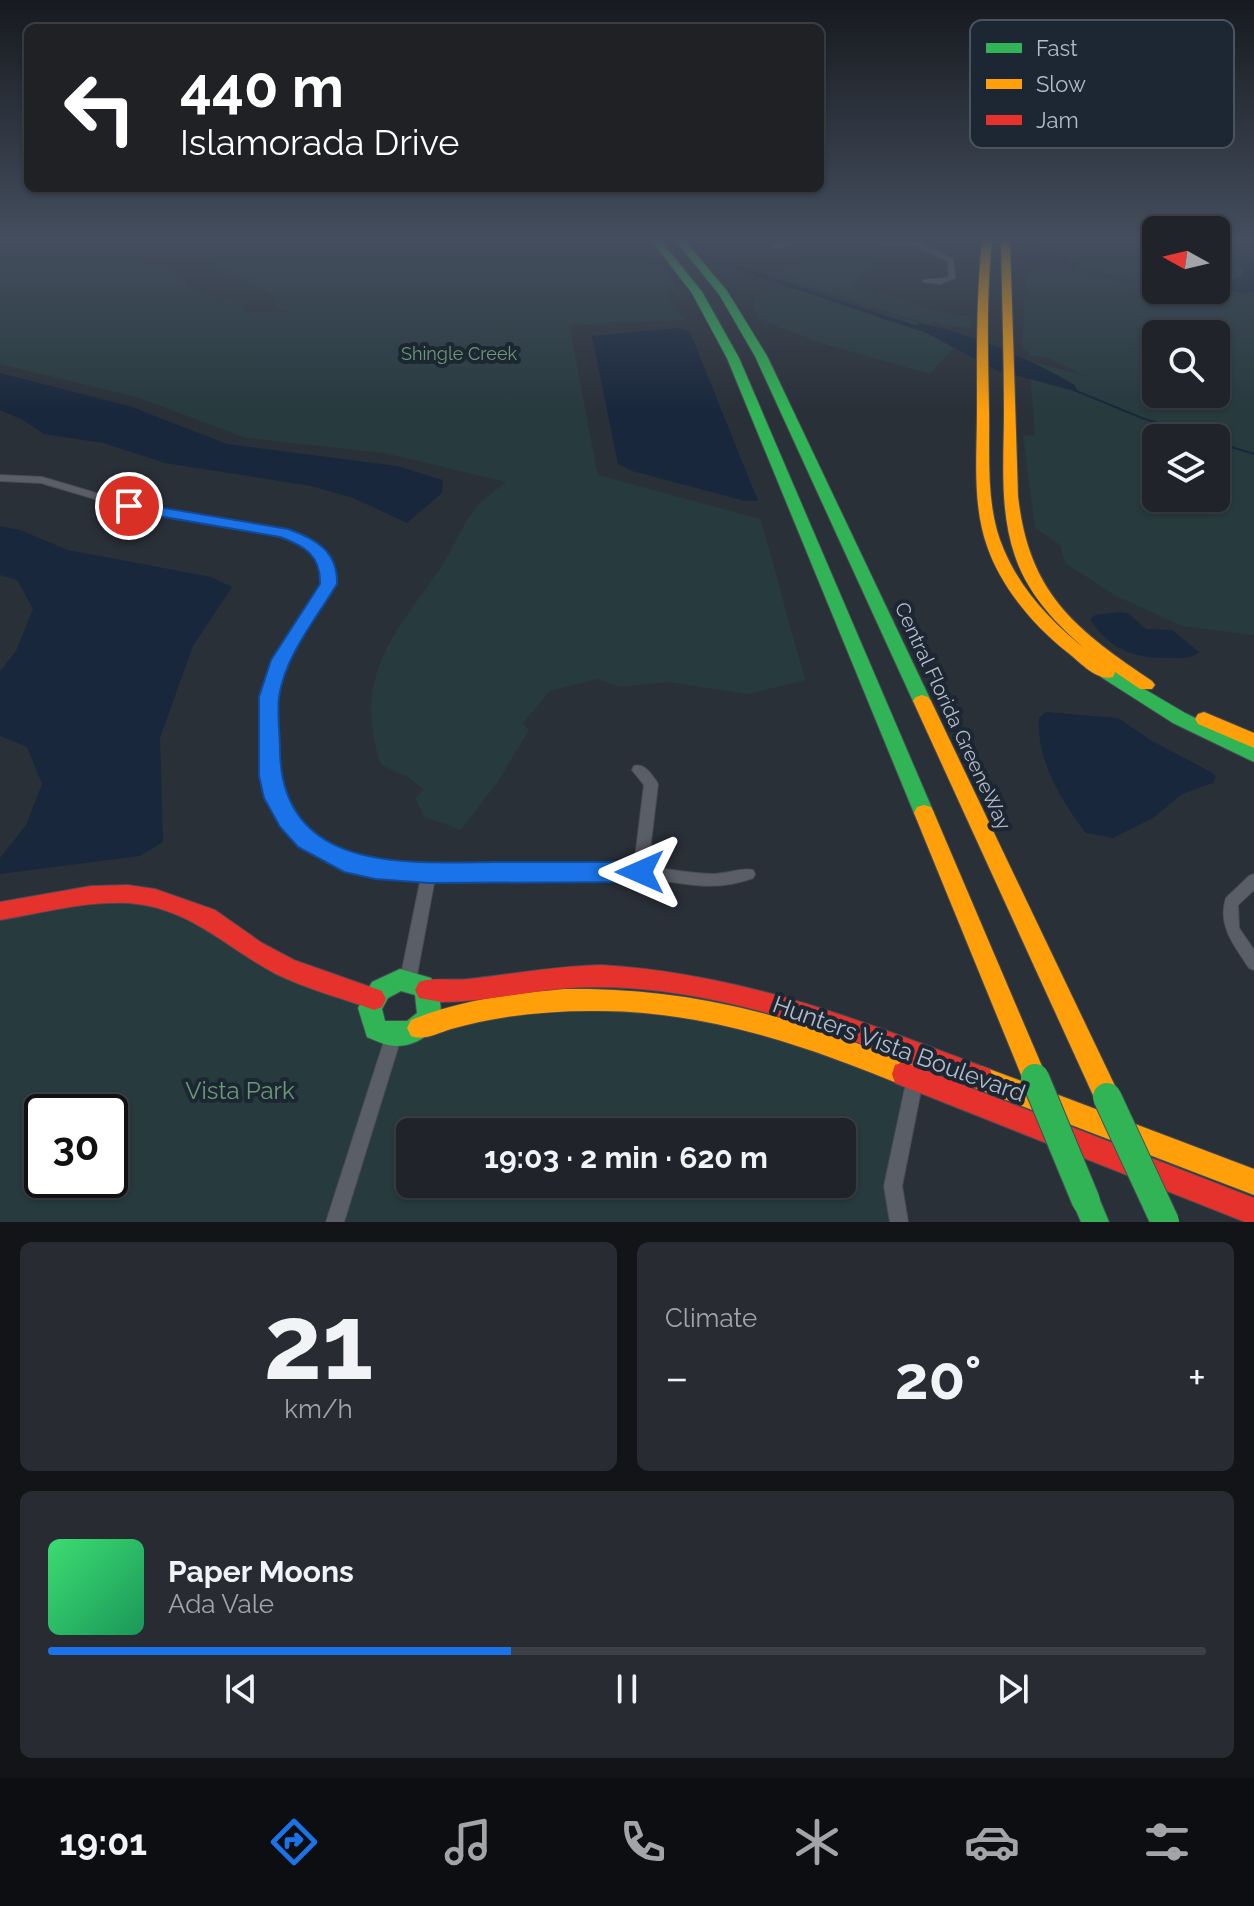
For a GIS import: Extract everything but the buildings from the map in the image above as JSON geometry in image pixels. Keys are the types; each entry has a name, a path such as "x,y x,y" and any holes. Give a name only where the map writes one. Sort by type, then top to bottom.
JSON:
{"main road":[{"path":"700,298 717,325 745,385 1095,1222"},
{"name":"Central Florida GreeneWay","path":"726,298 752,338 1165,1222"},
{"path":"984,298 984,467 992,537 1008,576 1039,617 1088,662 1218,738 1254,755"},
{"path":"1007,298 1016,532 1023,557 1045,596 1068,623 1110,660 1161,695 1219,727 1254,741"},
{"path":"0,911 67,898 111,894 146,896 180,905 215,921 257,952 292,971 374,999"},
{"name":"Hunters Vista Boulevard","path":"427,990 447,993 553,978 604,976 710,987 835,1022 1254,1182"},
{"path":"408,980 427,990 431,1009 419,1028 410,1035 393,1038 375,1029 370,1018 374,999 389,984 408,980"},
{"name":"Hunters Vista Boulevard","path":"419,1028 450,1017 533,1002 653,1001 715,1011 816,1039 1254,1212"}],"street":[{"path":"0,478 42,480 129,506 283,533 317,548 329,570 328,584 281,660 269,697 269,776 275,798 288,820 306,840 332,855 353,865 429,873 640,872 733,882 748,874"},
{"path":"639,770 651,784 640,872"},
{"path":"408,980 429,873"},
{"path":"1254,880 1231,903 1232,929 1254,963"},
{"path":"335,1222 393,1038"},
{"path":"899,1222 893,1186 920,1055"}],"green space":[{"name":"Shingle Creek","path":"0,298 222,298 243,302 246,313 293,313 277,308 273,298 670,298 683,320 569,325 598,475 760,519 806,680 747,694 668,682 618,687 598,679 550,691 523,723 529,730 499,780 461,830 425,817 415,798 424,790 408,777 381,765 373,735 371,708 374,683 393,638 440,569 470,516 482,501 506,482 384,453 246,438 136,397 0,364"},
{"path":"823,298 918,323 916,327 953,348 930,374 821,343 758,319 752,299"},
{"path":"843,298 894,298 969,317 972,326 961,328 927,324"},
{"path":"1025,298 1142,298 1142,304 1230,304 1230,298 1254,298 1254,635 1182,626 1116,596 1065,563 1060,545 1035,528 1023,435 1035,436 1029,361 1083,375 1047,357 1027,356 1029,353 1021,346"},
{"name":"Vista Park","path":"146,896 374,999 375,1029 450,1017 653,1001 914,1077 899,1222 0,1222 0,911"}],"water":[{"path":"918,323 979,340 1018,356 1075,385 1078,392 996,370 916,327"},
{"path":"678,328 690,332 758,501 745,501 632,471 618,464 592,336"},
{"path":"0,373 129,406 227,444 397,466 443,480 442,493 407,523 353,498 311,486 165,463 103,443 44,434 0,410"},
{"path":"0,526 20,530 68,550 211,577 232,587 193,646 160,738 163,842 140,856 0,874 0,858 26,825 42,784 27,747 0,736 0,671 16,651 33,609 17,580 0,575"},
{"path":"1128,613 1146,629 1172,630 1199,652 1184,658 1156,658 1123,650 1105,638 1090,619 1095,615"},
{"path":"1046,712 1118,718 1216,777 1213,783 1182,794 1153,818 1113,838 1086,833 1059,793 1046,764 1039,718"}],"waterway":[{"name":"Shingle Creek","path":"829,298 929,331"},
{"name":"Shingle Creek","path":"1074,390 1161,424"},
{"name":"Shingle Creek","path":"1230,446 1254,454"}],"traffic: fast":[{"path":"700,298 733,358 924,813"},
{"path":"726,298 761,356 922,701"},
{"path":"1107,673 1179,718 1254,755"},
{"path":"400,980 423,986 429,999 426,1020 420,1027 400,1034 375,1029 370,1008 380,990 400,980"},
{"path":"1035,1078 1086,1201"},
{"path":"1107,1097 1165,1222"},
{"path":"1086,1201 1095,1222"}],"traffic: slow":[{"path":"983,298 984,477 988,523 994,546 1004,568 1032,609 1068,644 1107,673"},
{"path":"1007,298 1011,496 1023,557 1042,593 1067,623 1146,685"},
{"path":"922,701 1107,1097"},
{"path":"1204,719 1254,741"},
{"path":"924,813 1035,1078"},
{"path":"419,1028 454,1017 527,1004 564,1000 640,1001 713,1011 762,1023 904,1074"},
{"path":"981,1078 1254,1182"}],"traffic: jam":[{"path":"0,911 91,895 128,894 155,898 207,917 254,950 287,968 374,999"},
{"path":"427,990 468,990 577,976 651,979 700,986 795,1010 981,1078"},
{"path":"904,1074 1254,1212"}],"route":[{"path":"129,506 283,533 304,540 324,556 329,570 328,584 281,660 269,697 269,776 275,798 288,820 306,840 353,865 375,869 429,873 640,872"}]}
